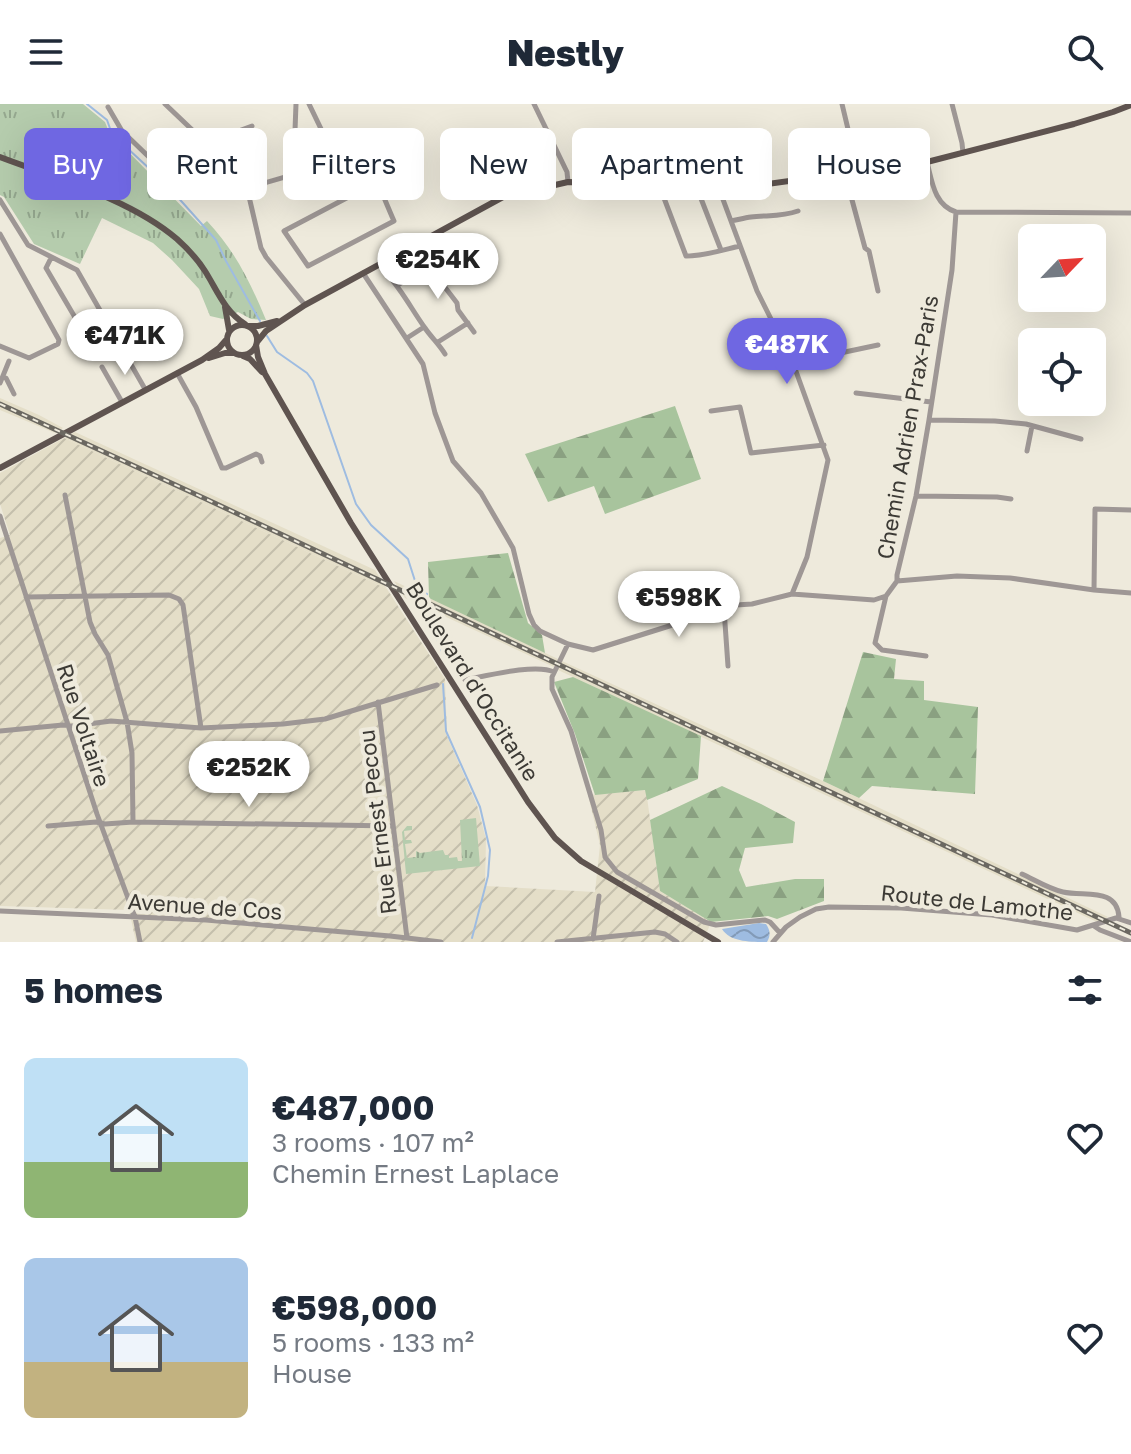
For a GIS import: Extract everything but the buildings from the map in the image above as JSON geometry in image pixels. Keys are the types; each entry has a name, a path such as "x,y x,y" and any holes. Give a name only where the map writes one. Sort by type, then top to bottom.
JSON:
{"main road":[{"path":"930,161 1074,124 1131,105"},
{"path":"0,157 144,215 178,240 203,267 224,304 236,319 255,332 257,344"},
{"path":"202,360 225,353 249,353 262,334 280,320 503,197 572,182"},
{"path":"0,468 219,348 229,330 224,304"},
{"path":"229,330 238,325 261,326 280,320"},
{"path":"226,340 228,346 239,354"},
{"name":"Boulevard d'Occitanie","path":"257,344 257,354 265,374 344,512 528,802 555,838 590,868 718,942"},
{"name":"Boulevard d'Occitanie","path":"239,354 250,359 265,374"}],"street":[{"path":"101,104 110,106 122,131 147,155"},
{"path":"165,104 190,128"},
{"path":"294,128 296,104"},
{"path":"309,104 321,128"},
{"path":"534,104 567,172 568,182"},
{"path":"842,104 848,128"},
{"path":"952,104 963,153"},
{"path":"247,128 252,126"},
{"path":"930,171 940,202 956,212 1131,213"},
{"path":"376,182 394,221 308,266 284,231 376,182"},
{"path":"721,250 700,196 668,193 664,198 686,256 694,256 740,246"},
{"path":"0,200 28,245 77,270 145,389"},
{"path":"250,200 261,248 305,305"},
{"path":"723,200 757,291 793,363 828,460 807,557 792,594"},
{"path":"852,200 878,291"},
{"path":"731,221 798,211"},
{"name":"Chemin Adrien Prax-Paris","path":"886,596 897,581 916,496 952,270 956,212"},
{"path":"0,234 59,340 58,344 29,358 0,346"},
{"path":"421,256 457,303 458,310 474,332"},
{"path":"51,258 46,268 83,331 105,318"},
{"path":"398,285 428,265"},
{"path":"363,273 423,364 435,413 453,461 481,493 513,548 529,614 540,631 585,650 601,649 724,609 792,594 874,600 886,596"},
{"path":"387,274 398,285 445,354"},
{"path":"438,342 468,323"},
{"path":"407,338 424,327"},
{"path":"793,363 878,345"},
{"path":"9,361 2,380 6,378 14,394"},
{"path":"102,367 122,402"},
{"path":"177,373 196,407 222,468 256,454 262,462"},
{"path":"856,393 931,402"},
{"path":"711,411 740,407 751,453 824,445"},
{"path":"929,420 995,421 1032,426 1081,439"},
{"path":"1027,451 1032,426"},
{"path":"65,495 95,634 108,655 127,722 132,753 133,822"},
{"path":"916,496 1011,499"},
{"path":"1094,590 1095,509 1131,510"},
{"name":"Rue Voltaire","path":"0,516 68,726 135,917 140,942"},
{"path":"897,581 957,576 1010,578 1131,593"},
{"path":"26,597 169,595 179,599 183,605 201,728"},
{"path":"886,596 875,643 882,650 926,656"},
{"path":"724,609 728,666"},
{"path":"568,644 554,672 552,689 571,731 601,830 605,857 617,872 704,922 716,925 765,920 770,922 777,938"},
{"path":"465,680 536,668 554,672"},
{"path":"0,731 111,721 201,728 260,726 325,719 437,685"},
{"name":"Rue Ernest Pecou","path":"378,702 407,938"},
{"path":"48,826 133,822 393,826"},
{"path":"1022,874 1062,892 1110,898 1118,906 1119,917 1131,923"},
{"path":"593,940 599,896"},
{"name":"Route de Lamothe","path":"777,938 809,912 829,907 901,908 992,915 1077,930 1119,917"},
{"name":"Avenue de Cos","path":"0,911 206,920 441,942"},
{"path":"1094,926 1131,942"},
{"path":"557,942 655,932 677,942"}],"shaded area":[{"path":"0,398 63,428 55,433 0,410"},
{"path":"75,432 375,570 387,589 64,438"},
{"path":"64,438 387,589 445,679 447,736 477,805 486,839 485,886 595,892 600,845 588,795 646,790 660,891 711,922 703,942 136,942 129,910 0,906 0,538 10,535 0,504 0,473"},
{"path":"394,581 558,659 554,667 405,598"},
{"path":"562,661 1108,917 1097,922 558,670"}],"green space":[{"path":"0,104 83,104 105,122 107,128 24,128 24,200 131,200 131,154 147,171 147,200 176,200 201,226 207,221 226,244 266,320 251,319 238,312 223,319 210,316 199,289 172,260 153,243 102,218 80,264 34,244 0,195"},
{"path":"675,406 701,479 605,514 594,486 548,502 525,454"},
{"path":"508,553 528,623 542,635 545,653 429,598 428,562"},
{"path":"863,652 896,659 894,679 924,681 924,700 978,707 975,794 872,786 859,798 823,781"},
{"path":"573,677 701,736 698,779 647,800 645,790 595,795 554,682"},
{"path":"722,786 795,822 793,843 745,848 739,870 746,887 795,879 824,879 824,901 777,919 768,916 711,922 660,891 650,820"},
{"path":"476,818 480,866 406,874 402,832 407,826 412,826 412,830 404,831 405,840 412,843 405,844 407,858 416,857 416,851 443,850 449,858 457,857 458,861 462,861 460,820"}],"water":[{"path":"766,924 768,928 767,942 735,939 722,929"}],"waterway":[{"path":"87,104 107,120 112,134 166,184 216,240 260,321"},
{"path":"267,336 277,352 307,373 313,381 356,504 371,525 408,559 416,584 427,594 423,613 442,652"},
{"path":"443,684 446,731 480,807 490,850 488,876 472,938"}],"railway":[{"path":"0,404 1131,933"}]}
